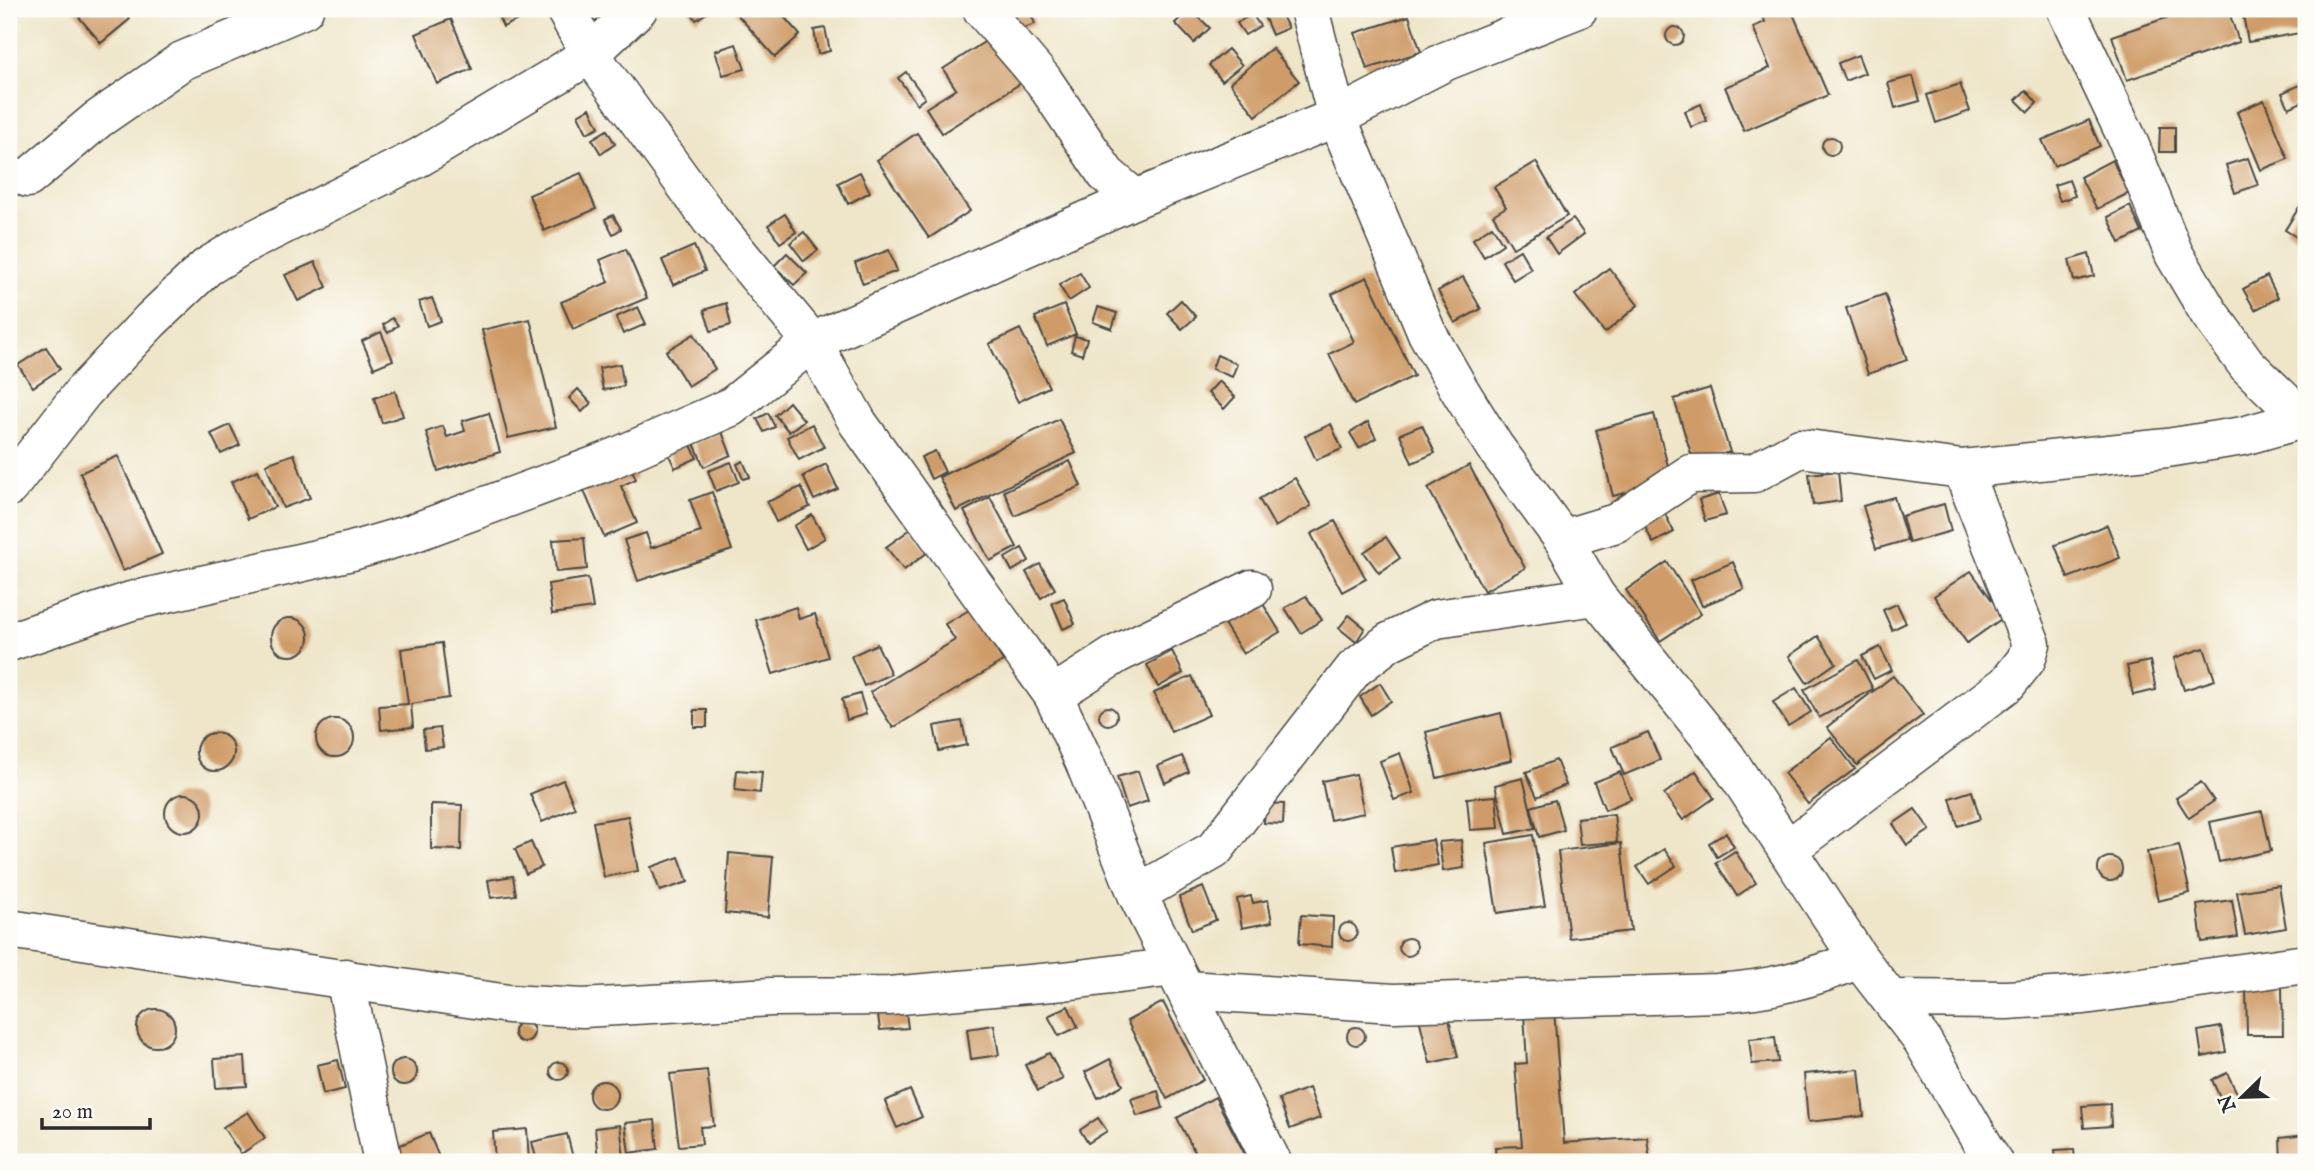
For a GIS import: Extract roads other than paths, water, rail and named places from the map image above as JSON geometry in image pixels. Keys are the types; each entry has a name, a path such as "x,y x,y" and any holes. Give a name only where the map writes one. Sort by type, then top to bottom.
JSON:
{"street":[{"path":"28,178 105,114 181,61 304,9"},
{"path":"565,9 590,54 711,220 812,342 858,423 1053,695 1084,761 1138,894 1272,1162"},
{"path":"9,487 83,392 151,320 207,267 243,244 420,157 590,54 638,9"},
{"path":"982,9 1043,80 1106,174 1135,199"},
{"path":"1309,9 1337,117 1427,333 1493,446 1563,538 1596,596 1726,757 1858,959 1922,1040 1993,1162"},
{"path":"9,642 131,601 352,551 410,534 581,471 730,407 812,342 1135,199 1337,117 1446,61 1578,9"},
{"path":"2066,9 2126,136 2174,254 2209,313 2247,365 2305,420"},
{"path":"1563,538 1616,523 1690,474 1754,473 1800,448 1962,469 2167,448 2244,436 2305,420"},
{"path":"1788,849 2007,684 2026,660 2031,644 1962,469"},
{"path":"1053,695 1117,654 1252,589"},
{"path":"1138,894 1214,850 1354,669 1389,642 1436,619 1596,596"},
{"path":"9,929 508,1003 583,1008 771,997 890,996 1064,982 1180,979 1394,1003 1717,993 1761,990 1808,980 1858,959"},
{"path":"1892,999 2007,1000 2084,995 2306,964"},
{"path":"345,978 383,1162"}]}
